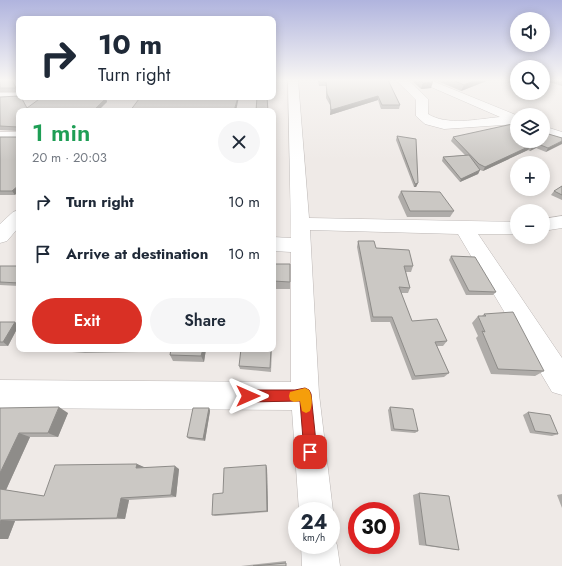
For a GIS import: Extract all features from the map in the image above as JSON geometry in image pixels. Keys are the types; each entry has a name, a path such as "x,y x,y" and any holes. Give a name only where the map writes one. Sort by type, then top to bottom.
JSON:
{"street":[{"path":"294,106 305,394 315,502"},
{"path":"422,106 422,116 430,121 444,125 517,120 484,106"},
{"path":"550,133 562,137"},
{"path":"0,136 16,136"},
{"path":"0,237 16,219"},
{"path":"550,224 562,222"},
{"path":"464,228 562,382"},
{"path":"276,243 300,235 464,228 510,228"},
{"path":"0,237 16,238"},
{"path":"0,394 295,396 305,394"},
{"path":"320,554 321,566"}],"building":[{"path":"0,106 26,106 27,108 16,108 16,127 0,126"},
{"path":"29,106 98,106 96,108 27,108"},
{"path":"133,106 235,106 235,108 132,108"},
{"path":"256,106 268,106 268,108 256,108"},
{"path":"331,106 343,106 331,110"},
{"path":"510,125 510,148 526,148 485,167 479,164 453,137"},
{"path":"550,134 562,138 562,141 550,147"},
{"path":"397,136 416,139 418,183 415,184"},
{"path":"0,137 16,137 16,188 12,191 0,191"},
{"path":"469,155 480,170 461,179 443,157"},
{"path":"562,186 562,195 554,191"},
{"path":"401,191 440,192 454,211 410,211"},
{"path":"358,241 374,241 376,248 409,250 413,266 404,266 410,288 399,287 412,321 437,319 447,341 435,342 449,373 415,376 392,317 373,317"},
{"path":"451,256 475,257 496,292 469,291"},
{"path":"276,264 290,264 290,282 276,281"},
{"path":"0,266 16,266 16,283 0,282"},
{"path":"513,312 544,371 498,369 482,331 485,332 478,316 486,316 484,314"},
{"path":"0,322 15,322 3,342 0,342"},
{"path":"170,352 202,352 201,356 170,355"},
{"path":"241,352 271,352 270,368 239,366"},
{"path":"59,407 48,433 19,433 0,473 0,408"},
{"path":"390,407 413,409 418,431 394,429"},
{"path":"193,408 209,408 203,439 187,437"},
{"path":"528,412 550,415 558,434 535,431"},
{"path":"137,464 136,468 175,466 171,495 121,498 117,518 1,520 0,524 0,489 44,496 55,465"},
{"path":"266,465 267,511 212,515 213,494 223,493 224,468"},
{"path":"419,493 449,496 459,550 426,545"},
{"path":"286,563 286,566 253,566"}],"slow traffic":[{"path":"294,396 305,394 306,407"}],"route":[{"path":"248,396 295,396 305,394 310,452"}]}
